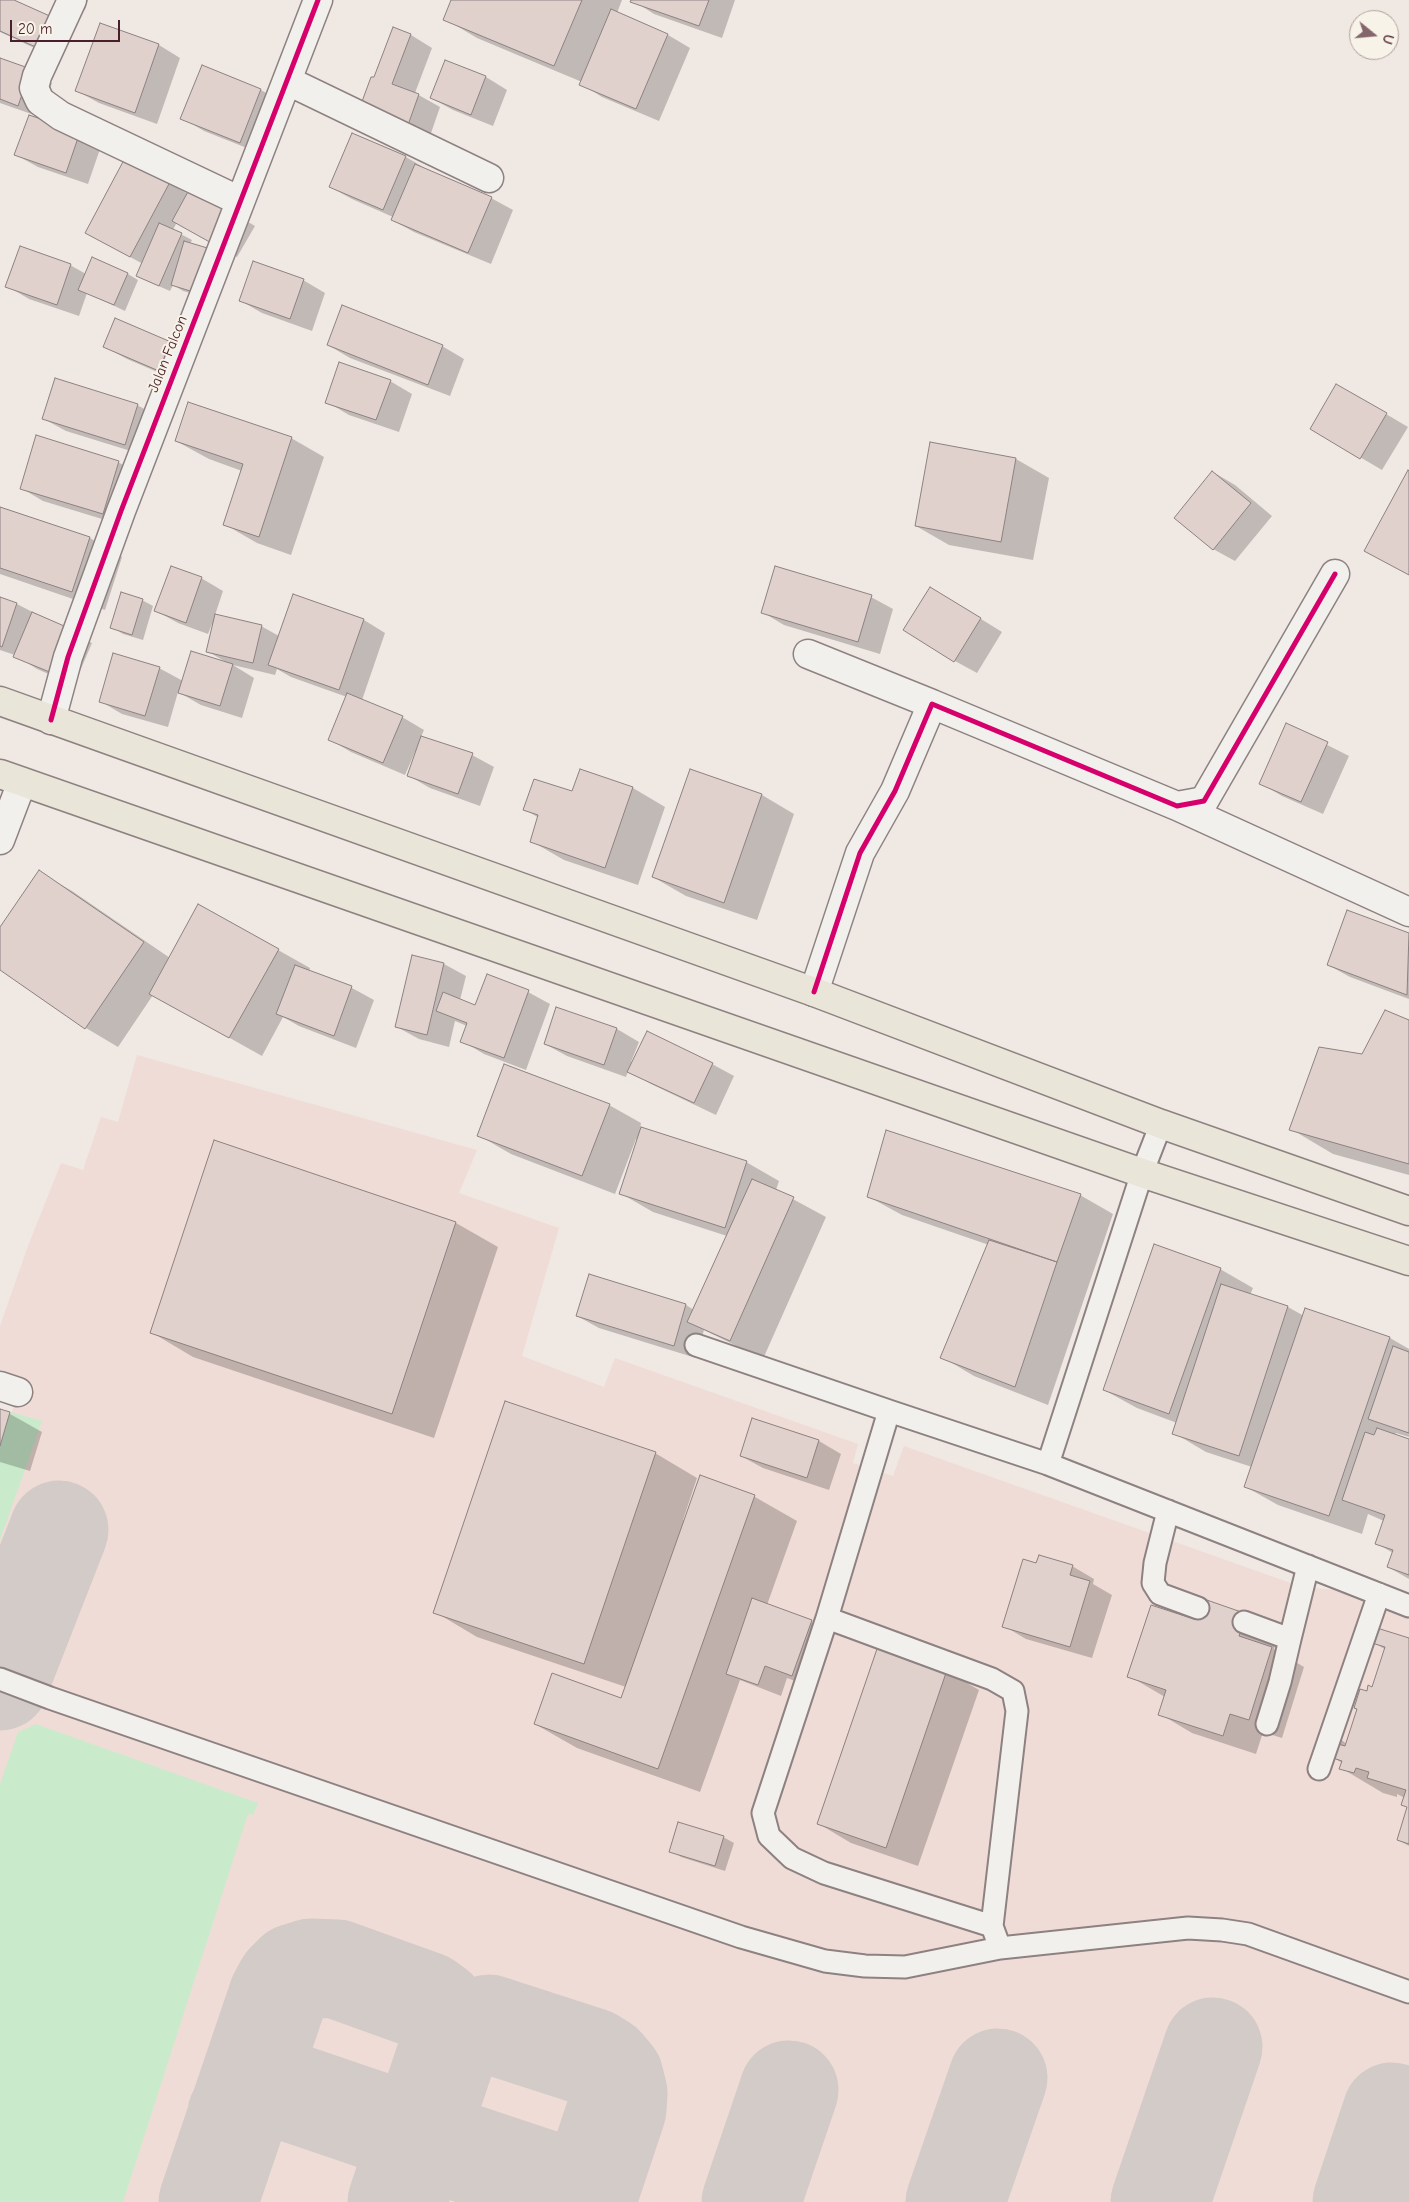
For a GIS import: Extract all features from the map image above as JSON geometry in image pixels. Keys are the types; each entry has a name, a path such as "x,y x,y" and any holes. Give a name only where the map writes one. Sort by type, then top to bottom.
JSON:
{"highway":[{"path":"0,701 814,992 1161,1124 1409,1210"},
{"path":"11,778 1142,1173 1409,1261"}],"street":[{"path":"72,0 37,76 34,88 40,101 61,116 240,201"},
{"name":"Jalan Falcon","path":"51,720 68,657 121,511 318,0"},
{"path":"288,80 489,178"},
{"path":"1177,806 1204,801 1336,574"},
{"path":"808,654 1177,806 1409,912"},
{"path":"814,992 860,853 895,791 932,704"},
{"path":"0,840 11,778"}],"lane":[{"path":"1048,1464 1142,1173 1161,1124"},
{"path":"696,1345 1048,1464 1409,1606"},
{"path":"889,1411 827,1618 763,1813 769,1836 792,1858 824,1874 992,1926"},
{"path":"1168,1511 1155,1563 1153,1582 1160,1594 1198,1608"},
{"path":"1267,1724 1280,1682 1308,1566"},
{"path":"1319,1769 1379,1594"},
{"path":"827,1618 992,1679 1013,1691 1017,1711 992,1926 1000,1948"},
{"path":"1244,1622 1290,1639"},
{"path":"0,1679 59,1702 722,1931 825,1961 865,1966 905,1967 1000,1948 1188,1928 1248,1934 1409,1992"}],"shaded area":[{"path":"137,1055 477,1150 459,1193 559,1228 522,1356 604,1387 615,1358 858,1444 853,1463 893,1476 904,1446 1302,1587 1409,1596 1409,2202 0,2202 0,1446 15,1402 29,1405 34,1387 0,1370 0,1326 28,1246 61,1163 83,1170 101,1117 118,1122"}],"green space":[{"path":"10,1412 42,1421 0,1540 0,1446"},
{"path":"36,1724 258,1803 253,1815 248,1814 123,2202 0,2202 0,1784 18,1732"}],"building":[{"path":"0,0 14,0 52,17 38,48 0,31"},
{"path":"451,0 582,0 554,66 443,20"},
{"path":"631,0 709,0 699,26 630,2"},
{"path":"611,9 668,34 636,109 579,85"},
{"path":"100,23 159,44 135,113 75,91"},
{"path":"393,27 411,34 392,84 419,94 408,125 360,107 371,77 374,77"},
{"path":"0,58 31,69 18,106 0,99"},
{"path":"445,60 486,76 471,115 430,98"},
{"path":"202,65 261,89 240,143 180,119"},
{"path":"29,115 80,132 66,173 14,155"},
{"path":"352,133 406,156 383,210 329,187"},
{"path":"125,158 170,182 130,257 85,233"},
{"path":"415,164 492,197 468,253 391,220"},
{"path":"190,188 234,213 215,245 172,221"},
{"path":"159,223 182,233 159,286 136,276"},
{"path":"184,241 214,250 200,294 171,285"},
{"path":"20,246 71,264 57,305 5,287"},
{"path":"92,257 128,273 114,305 78,290"},
{"path":"253,261 304,279 290,319 239,301"},
{"path":"342,305 443,345 428,385 327,345"},
{"path":"115,318 171,342 159,371 103,347"},
{"path":"339,362 391,380 376,420 325,403"},
{"path":"55,378 138,404 125,445 42,419"},
{"path":"1336,384 1387,413 1360,459 1310,429"},
{"path":"188,402 292,437 259,537 223,525 243,464 175,441"},
{"path":"36,435 119,461 103,514 20,489"},
{"path":"930,442 1016,458 1001,542 915,526"},
{"path":"1212,471 1251,503 1213,550 1174,518"},
{"path":"1409,471 1409,575 1364,551"},
{"path":"0,507 90,537 72,592 0,568"},
{"path":"171,566 202,577 186,623 154,611"},
{"path":"775,566 872,595 858,642 761,613"},
{"path":"930,587 981,618 954,662 903,630"},
{"path":"121,592 143,599 132,635 110,628"},
{"path":"293,594 364,619 339,690 268,665"},
{"path":"0,597 17,603 2,647 0,646"},
{"path":"32,612 71,629 52,673 13,657"},
{"path":"215,614 262,625 253,663 206,652"},
{"path":"191,651 233,664 220,706 178,693"},
{"path":"113,653 160,667 145,716 99,702"},
{"path":"347,693 403,716 383,763 328,740"},
{"path":"1286,723 1328,742 1301,802 1259,784"},
{"path":"421,736 473,753 458,794 407,776"},
{"path":"580,769 633,787 605,868 530,842 538,815 523,810 534,779 572,791"},
{"path":"690,769 762,794 724,903 652,877"},
{"path":"39,870 144,942 85,1029 0,970 0,927"},
{"path":"198,904 279,949 229,1038 149,994"},
{"path":"1347,910 1409,933 1407,995 1327,965"},
{"path":"412,955 444,963 427,1035 395,1027"},
{"path":"295,965 352,986 334,1036 276,1014"},
{"path":"487,974 529,990 504,1058 460,1042 467,1023 436,1011 443,992 475,1005"},
{"path":"556,1007 617,1028 604,1065 544,1044"},
{"path":"1385,1010 1409,1020 1409,1164 1289,1130 1319,1047 1362,1054"},
{"path":"647,1031 713,1063 694,1103 627,1072"},
{"path":"504,1064 610,1104 582,1176 477,1136"},
{"path":"641,1127 747,1161 725,1228 619,1194"},
{"path":"886,1130 1081,1194 1057,1262 867,1197"},
{"path":"214,1140 456,1222 392,1414 150,1333"},
{"path":"752,1179 794,1197 730,1341 687,1322"},
{"path":"989,1240 1057,1262 1015,1387 940,1358"},
{"path":"1154,1244 1221,1268 1169,1414 1103,1390"},
{"path":"589,1274 686,1304 674,1346 576,1316"},
{"path":"1221,1284 1288,1306 1239,1456 1172,1434"},
{"path":"1305,1308 1390,1337 1329,1516 1244,1487"},
{"path":"1393,1346 1409,1352 1409,1433 1368,1419"},
{"path":"505,1401 656,1452 584,1664 433,1613"},
{"path":"0,1409 10,1412 0,1446"},
{"path":"752,1418 819,1440 807,1478 740,1456"},
{"path":"1377,1428 1409,1439 1409,1575 1387,1567 1393,1550 1375,1544 1385,1515 1342,1500 1365,1432 1374,1435"},
{"path":"700,1475 755,1495 658,1769 534,1724 552,1673 621,1698"},
{"path":"1039,1555 1073,1565 1070,1575 1090,1581 1070,1647 1002,1627 1023,1559 1036,1563"},
{"path":"752,1598 812,1620 792,1676 765,1666 758,1685 726,1674"},
{"path":"1201,1598 1247,1614 1239,1636 1272,1647 1249,1720 1230,1714 1223,1736 1158,1715 1166,1690 1127,1677 1151,1605 1194,1619"},
{"path":"1377,1628 1409,1638 1409,1844 1397,1840 1407,1807 1401,1805 1406,1790 1367,1778 1369,1772 1356,1768 1354,1773 1339,1769 1342,1761 1330,1757 1338,1744 1345,1746 1357,1709 1354,1708 1360,1689 1367,1691 1368,1685 1372,1687 1385,1647 1372,1643"},
{"path":"878,1646 947,1670 886,1848 817,1824"},
{"path":"678,1822 724,1836 715,1866 669,1852"}],"taxiway":[{"path":"0,1681 59,1530"},
{"path":"208,2202 278,1996 285,1983 295,1973 311,1968 337,1969 426,2001 437,2009 444,2019 448,2028 449,2047"},
{"path":"397,2202 449,2047 462,2033 489,2024 591,2057 604,2065 614,2077 618,2093 617,2109 586,2202"},
{"path":"1160,2202 1213,2047"},
{"path":"955,2202 998,2078"},
{"path":"237,2114 247,2100 263,2092 276,2089 290,2092 384,2124 396,2133 404,2145 407,2154 408,2170 418,2158 432,2150 447,2147 552,2182 563,2189 573,2202"},
{"path":"751,2202 789,2090"},
{"path":"1362,2202 1392,2112"}],"cycle path":[{"path":"51,720 68,657 121,511 318,0"},
{"path":"814,992 860,853 895,791 932,704 1177,806 1204,801 1335,574"}]}
